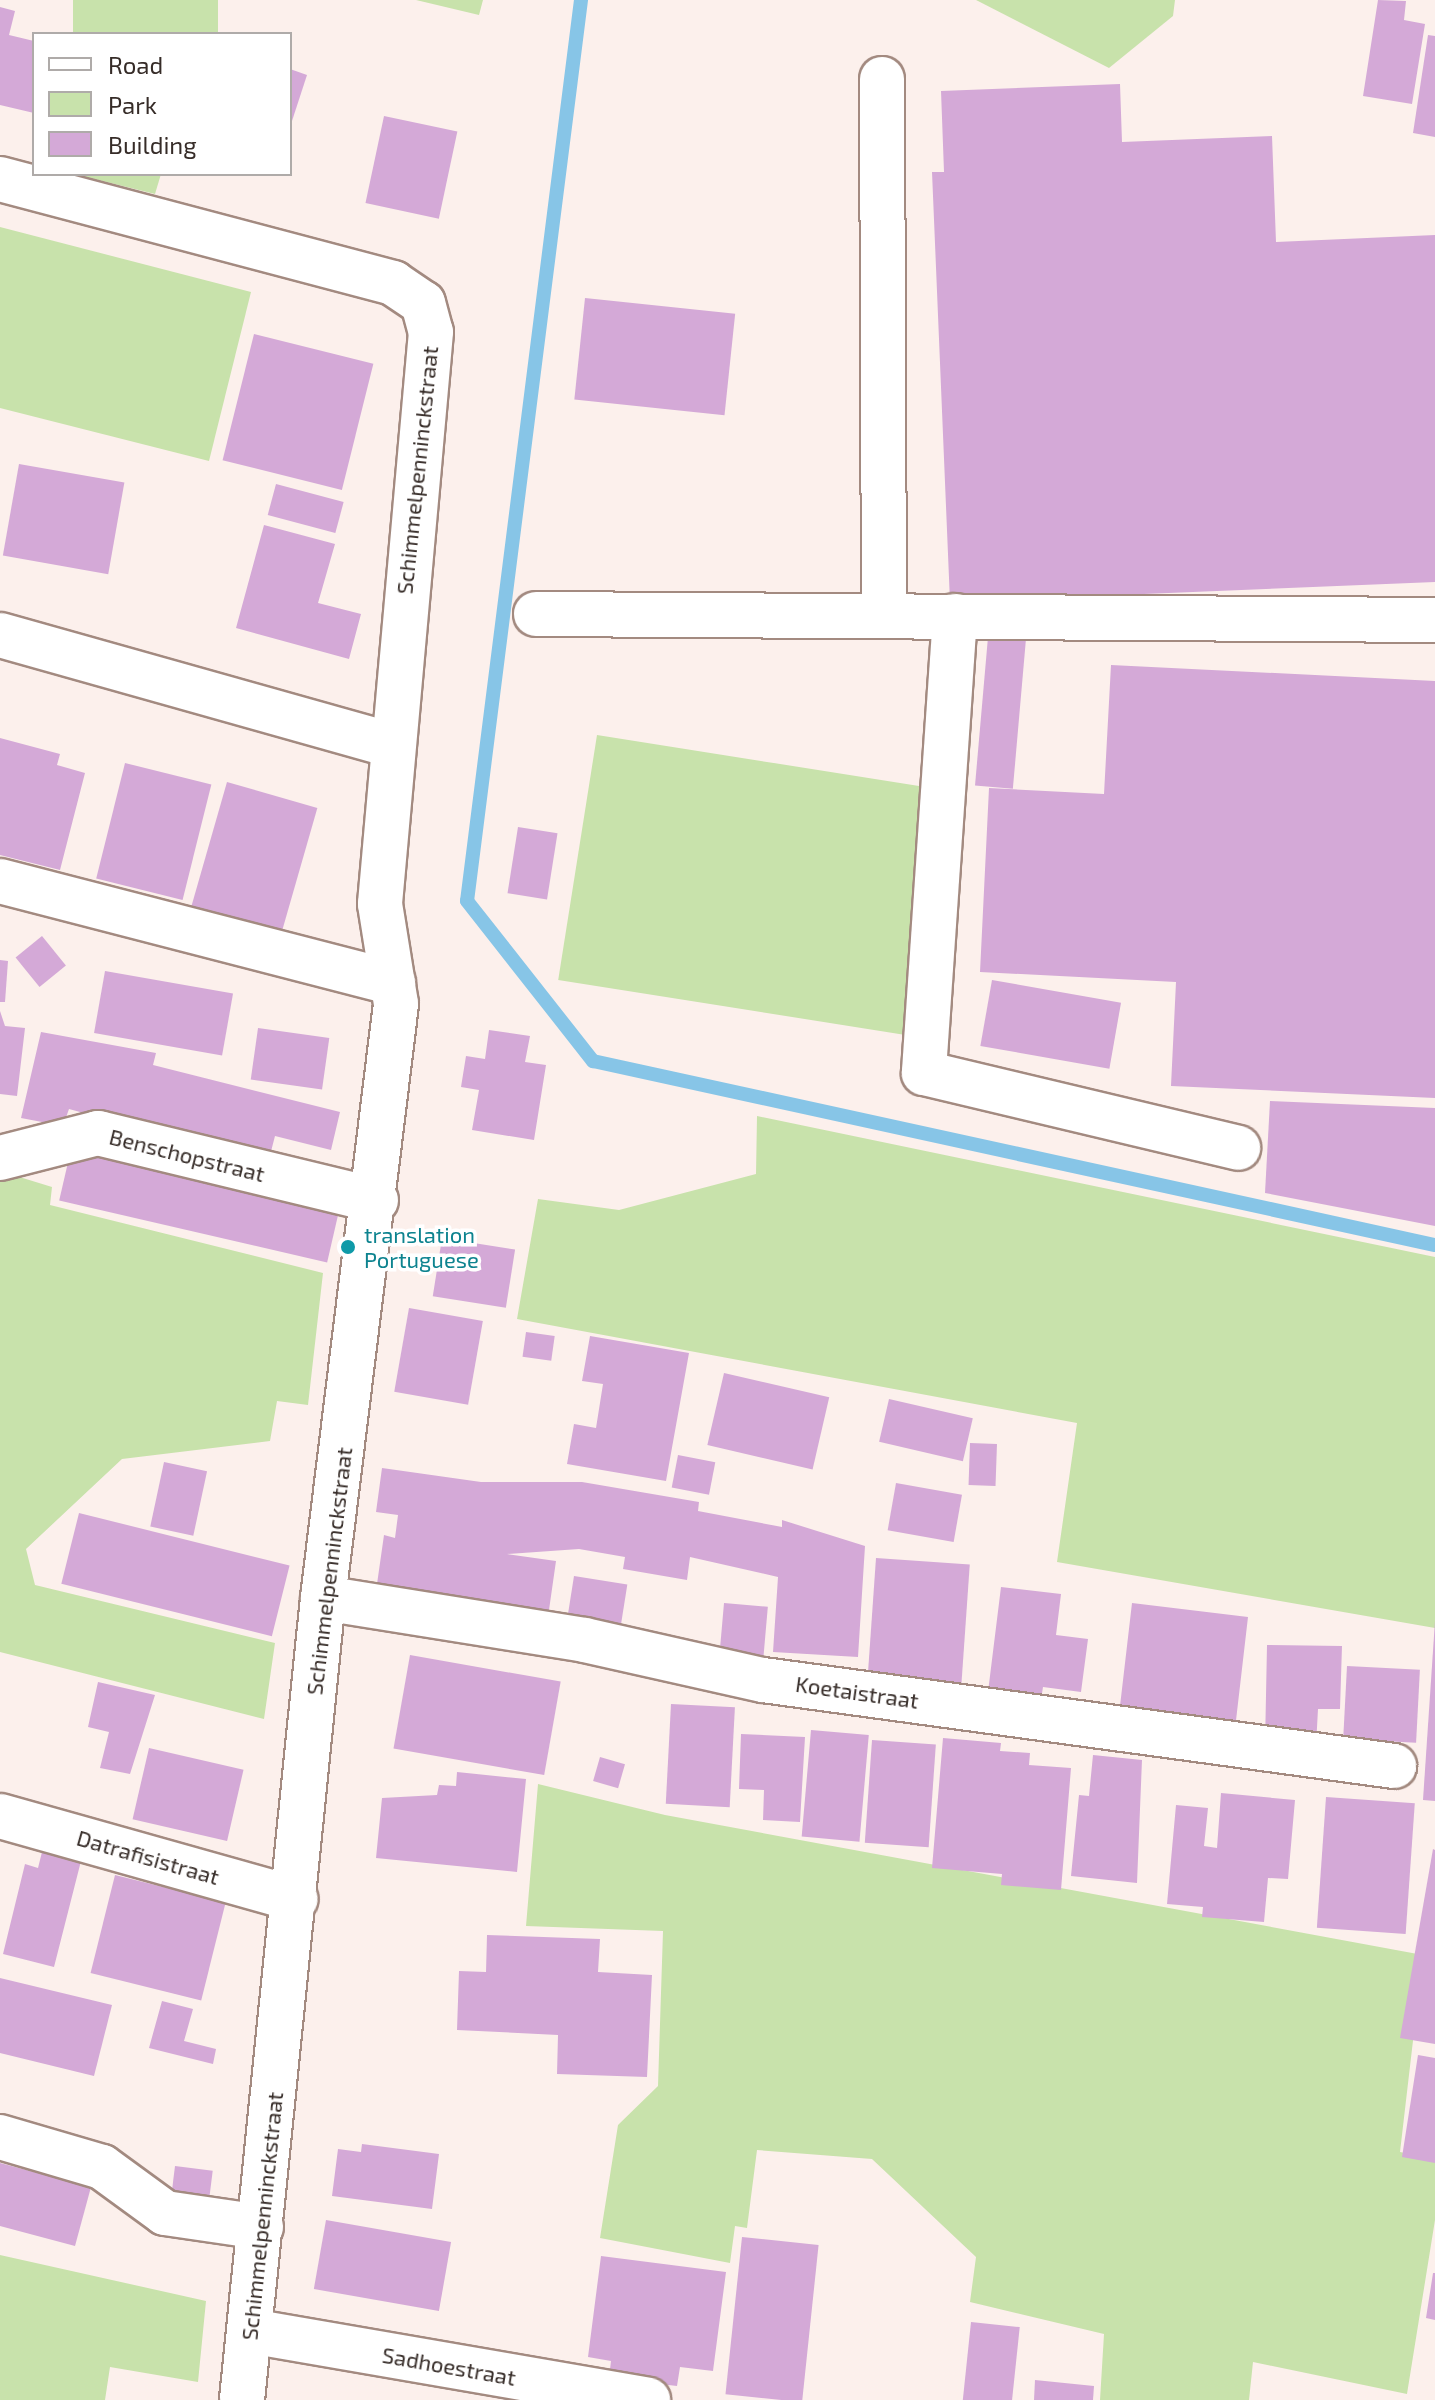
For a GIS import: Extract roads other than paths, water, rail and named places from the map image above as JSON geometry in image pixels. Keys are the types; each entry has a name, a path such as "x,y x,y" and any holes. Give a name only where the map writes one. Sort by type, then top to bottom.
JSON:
{"street":[{"path":"882,79 884,616"},
{"name":"Schimmelpenninckstraat","path":"0,179 393,283 423,303 431,332 389,744 380,904 393,983 376,1200 323,1598 296,1899 242,2400"},
{"path":"536,614 1435,620"},
{"path":"955,616 924,1073 1238,1148"},
{"path":"0,635 389,744"},
{"path":"0,881 393,983"},
{"name":"Benschopstraat","path":"0,1158 98,1133 376,1200"},
{"name":"Koetaistraat","path":"323,1598 585,1640 763,1680 1394,1766"},
{"name":"Datrafisistraat","path":"0,1816 296,1899"},
{"path":"0,2137 102,2167 165,2213 261,2227"},
{"name":"Sadhoestraat","path":"250,2331 648,2400"}],"waterway":[{"path":"581,0 467,901 593,1061 1435,1245"}],"place":[{"name":"translation Portuguese","path":"348,1247"}]}
